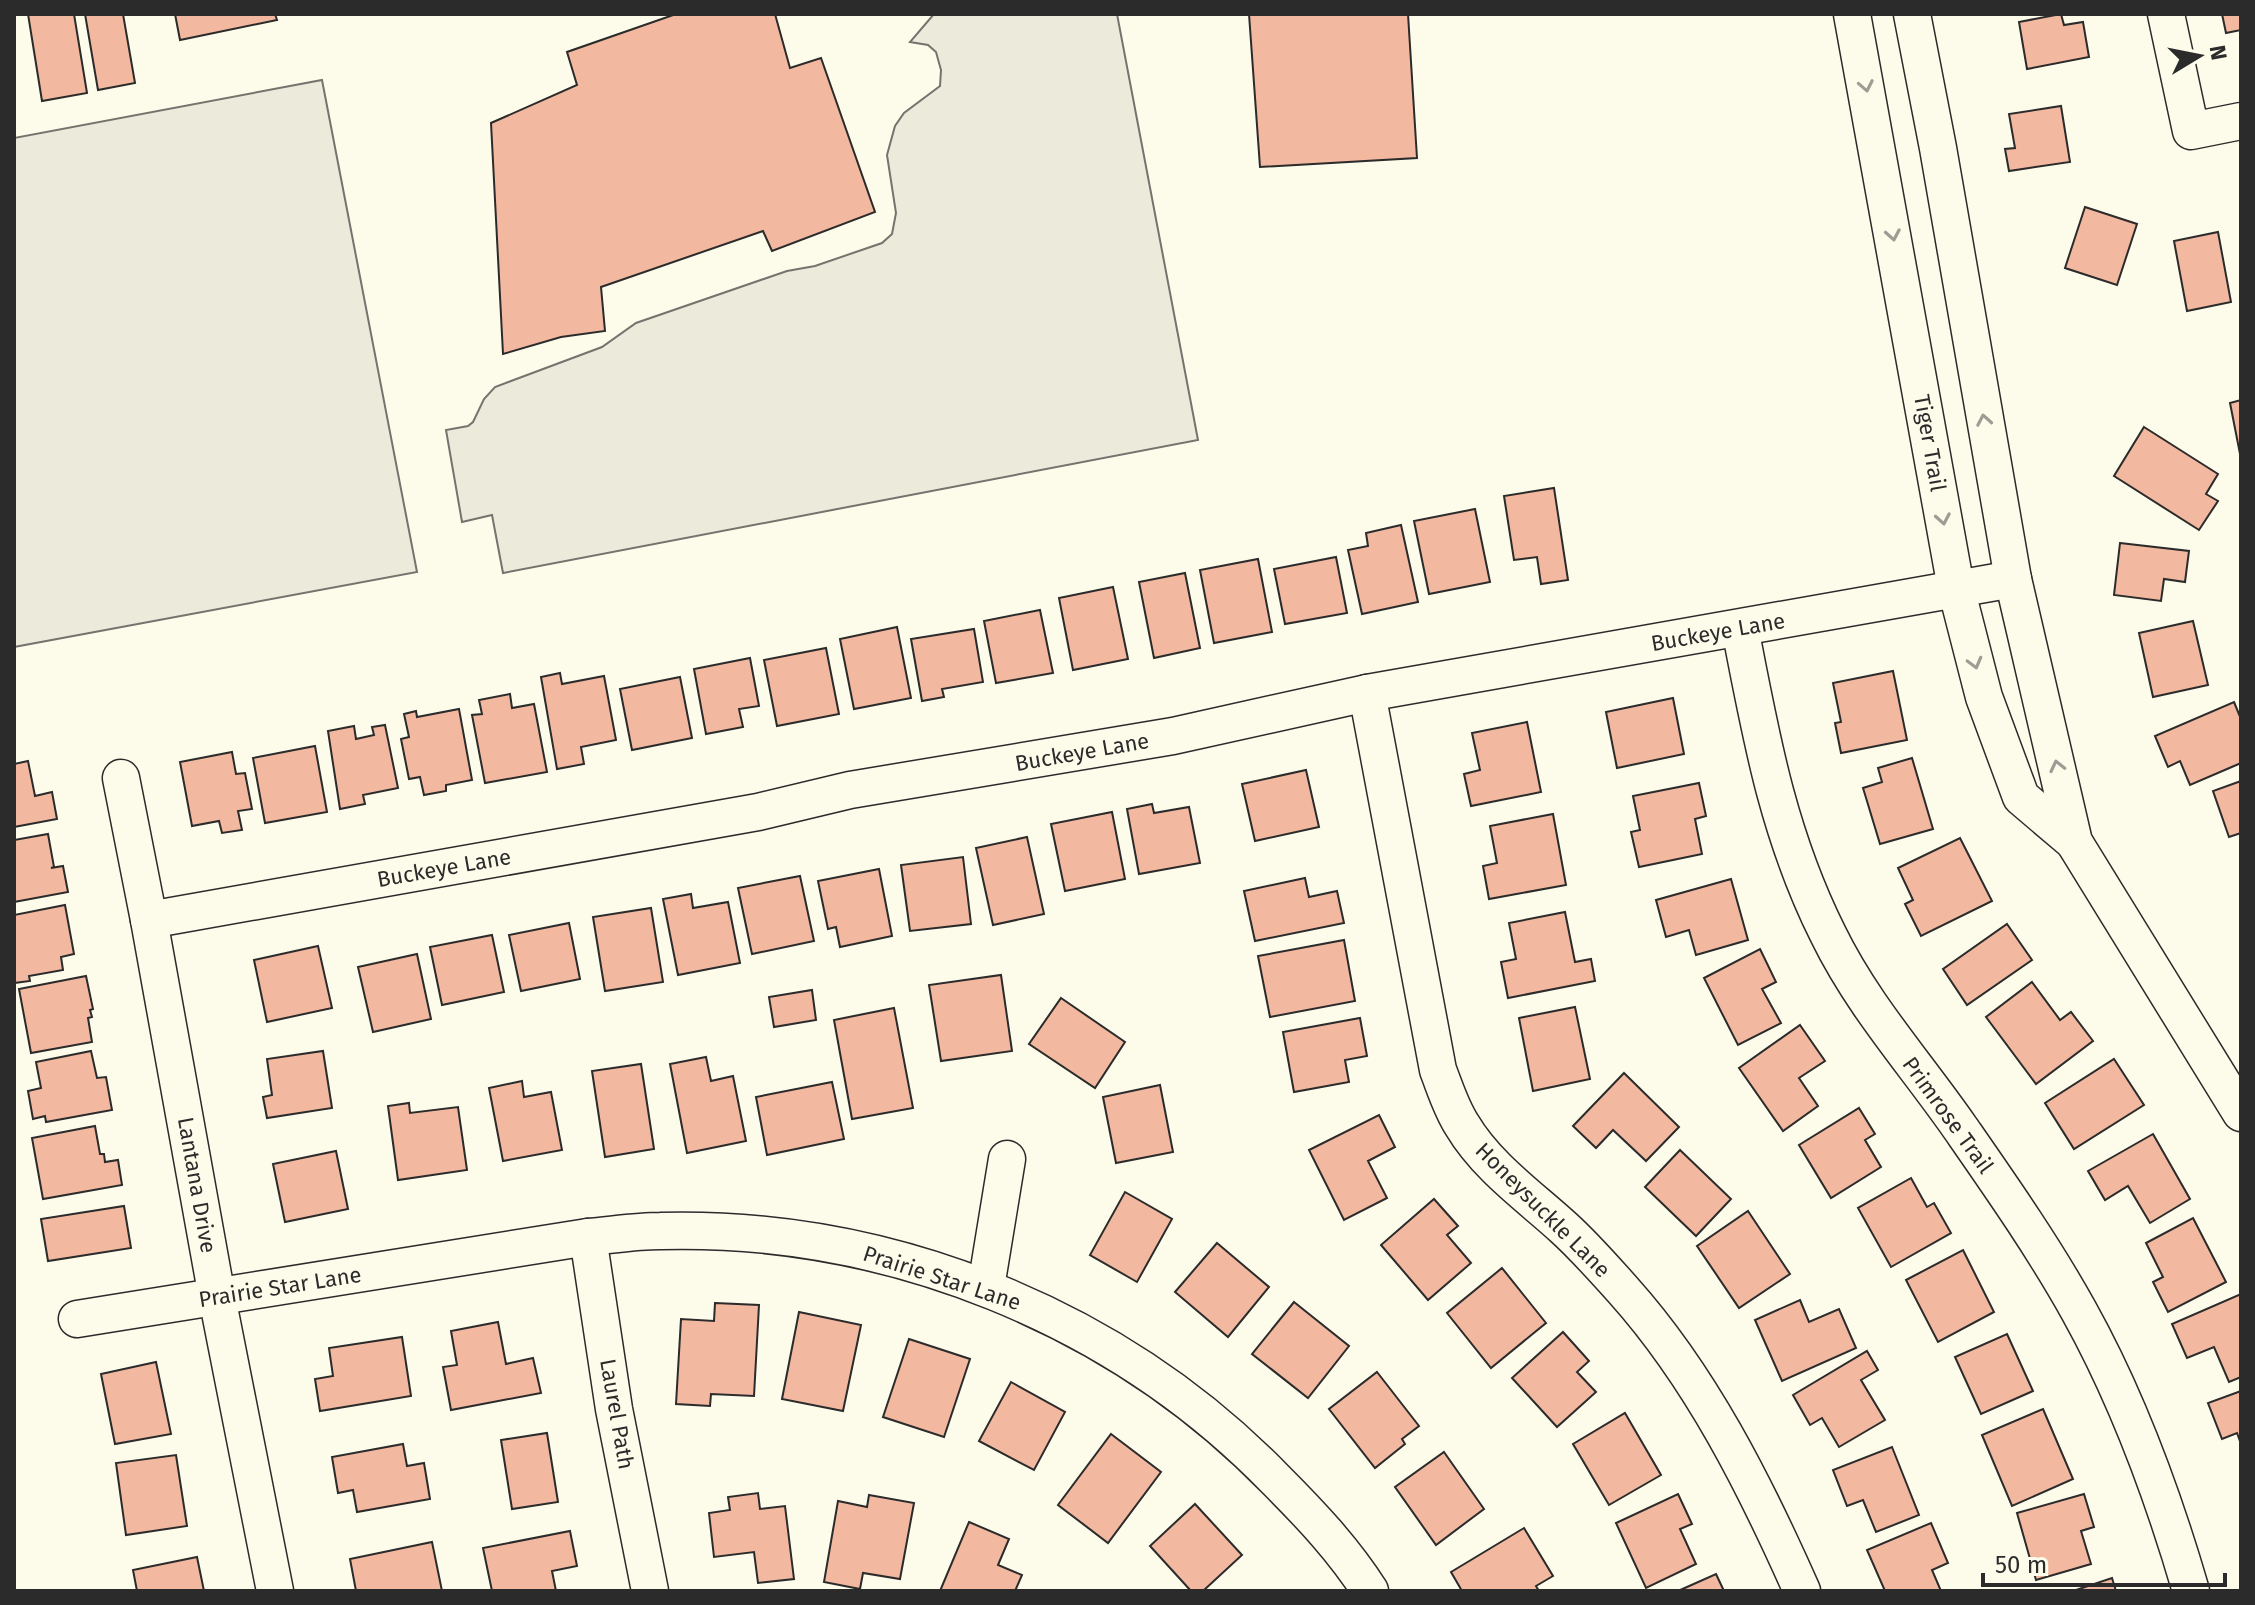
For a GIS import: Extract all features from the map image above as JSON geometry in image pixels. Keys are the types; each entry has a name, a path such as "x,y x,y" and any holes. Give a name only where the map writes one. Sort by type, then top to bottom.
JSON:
{"street":[{"name":"Tiger Trail","path":"1852,14 1956,588 1984,697 2021,797 2074,842 2241,1113"},
{"name":"Tiger Trail","path":"1912,14 2013,579 2074,842"},
{"path":"2166,14 2191,131 2241,121"},
{"name":"Buckeye Lane","path":"149,920 758,812 850,790 1173,736 1367,693 2013,579"},
{"name":"Primrose Trail","path":"1740,628 1770,778 1785,833 1829,938 1889,1034 1959,1125 2052,1265 2080,1314 2130,1416 2171,1522 2191,1591"},
{"name":"Honeysuckle Lane","path":"1367,693 1438,1070 1453,1108 1488,1160 1567,1231 1625,1292 1677,1359 1723,1430 1775,1530 1802,1591"},
{"name":"Lantana Drive","path":"121,778 275,1591"},
{"path":"986,1287 1007,1159"},
{"name":"Prairie Star Lane","path":"77,1319 588,1237 687,1231 823,1242 904,1260 986,1287 1043,1311 1117,1352 1188,1400 1253,1456 1312,1517 1370,1591"},
{"name":"Laurel Path","path":"588,1237 614,1409 650,1591"}],"shaded area":[{"path":"934,14 1117,14 1198,440 503,573 492,515 462,522 446,430 468,426 473,422 484,399 495,387 602,347 636,323 787,271 815,266 882,243 892,234 896,213 887,155 895,126 904,113 940,86 941,70 936,52 928,45 910,42"},
{"path":"322,80 417,572 14,647 14,138"}],"building":[{"path":"28,14 74,14 87,93 42,101"},
{"path":"85,14 123,14 135,83 98,90"},
{"path":"175,14 275,14 277,20 180,40"},
{"path":"676,14 775,14 790,68 821,58 875,212 772,251 763,231 601,287 605,331 561,337 503,354 491,123 577,85 567,52"},
{"path":"1249,14 1408,14 1417,158 1260,167"},
{"path":"2061,14 2064,25 2083,22 2089,57 2027,69 2019,22"},
{"path":"2222,14 2241,14 2241,30 2226,33"},
{"path":"2061,106 2070,162 2009,171 2005,149 2015,148 2009,114"},
{"path":"2085,207 2137,224 2117,285 2065,268"},
{"path":"2218,232 2231,302 2187,311 2174,241"},
{"path":"2241,400 2241,459 2230,403"},
{"path":"2144,427 2218,474 2206,494 2218,501 2199,530 2114,476"},
{"path":"1554,488 1568,580 1541,584 1537,557 1514,560 1504,496"},
{"path":"1475,509 1490,582 1429,594 1414,521"},
{"path":"1401,525 1418,602 1362,614 1348,550 1368,546 1366,533"},
{"path":"2120,543 2189,551 2185,582 2164,579 2161,601 2114,595"},
{"path":"1336,557 1347,613 1285,624 1274,569"},
{"path":"1258,559 1272,632 1214,643 1200,570"},
{"path":"1185,573 1200,648 1154,658 1139,582"},
{"path":"1113,587 1128,659 1073,670 1059,598"},
{"path":"1040,610 1053,673 996,683 984,621"},
{"path":"2193,621 2208,685 2153,697 2139,633"},
{"path":"897,627 911,698 854,709 840,639"},
{"path":"974,629 983,682 942,689 944,697 922,701 911,639"},
{"path":"826,648 839,714 777,726 764,660"},
{"path":"750,658 759,706 739,709 743,727 706,734 694,669"},
{"path":"1893,671 1907,740 1841,753 1835,723 1841,722 1833,683"},
{"path":"560,673 562,684 604,676 616,740 581,747 584,764 557,769 541,677"},
{"path":"680,677 692,738 632,750 620,689"},
{"path":"510,694 512,708 534,704 547,772 485,783 472,715 482,714 479,700"},
{"path":"1673,698 1684,754 1617,768 1606,712"},
{"path":"2234,702 2241,719 2241,763 2190,785 2180,761 2168,767 2155,736"},
{"path":"459,709 472,780 446,785 446,791 424,795 420,777 409,779 401,739 409,737 404,714 416,711 417,717"},
{"path":"1527,722 1541,792 1471,806 1464,774 1480,770 1472,733"},
{"path":"385,725 398,788 363,795 365,804 340,809 328,731 354,726 356,739 374,735 372,727"},
{"path":"315,746 327,812 265,823 253,758"},
{"path":"232,752 236,774 245,773 252,809 238,811 242,830 222,833 219,821 192,826 180,762"},
{"path":"1912,758 1933,829 1880,844 1863,788 1882,782 1878,768"},
{"path":"28,761 35,796 52,792 57,819 14,827 14,764"},
{"path":"1306,770 1319,827 1255,841 1242,784"},
{"path":"2241,781 2241,833 2229,837 2213,791"},
{"path":"1699,783 1706,816 1695,819 1702,854 1639,867 1631,832 1640,830 1633,796"},
{"path":"1152,804 1154,813 1189,807 1200,863 1139,874 1127,809"},
{"path":"1112,812 1125,879 1065,891 1051,824"},
{"path":"1553,814 1566,885 1489,899 1483,866 1497,863 1490,826"},
{"path":"48,834 54,867 51,868 63,866 68,892 14,902 14,840"},
{"path":"1027,837 1044,914 993,925 976,848"},
{"path":"1960,838 1992,901 1921,936 1905,904 1913,900 1898,868"},
{"path":"963,857 971,924 910,931 901,865"},
{"path":"879,869 892,936 840,947 836,927 828,929 818,881"},
{"path":"800,876 814,941 752,954 738,888"},
{"path":"1305,878 1309,897 1337,891 1344,923 1255,941 1244,891"},
{"path":"1731,879 1748,940 1696,955 1689,930 1666,937 1656,900"},
{"path":"691,894 693,908 728,902 740,963 678,975 663,899"},
{"path":"65,905 74,954 61,957 63,970 29,976 30,981 14,983 14,915"},
{"path":"651,908 663,982 605,991 593,917"},
{"path":"1565,912 1575,962 1591,959 1595,981 1508,998 1501,962 1516,959 1509,923"},
{"path":"569,923 580,979 521,991 509,935"},
{"path":"2007,924 2032,960 1967,1005 1943,969"},
{"path":"492,935 504,992 442,1005 430,947"},
{"path":"1344,940 1355,1001 1270,1017 1258,956"},
{"path":"318,946 332,1008 267,1022 254,960"},
{"path":"1760,949 1776,982 1762,989 1781,1023 1738,1045 1704,978"},
{"path":"417,954 431,1019 373,1032 358,967"},
{"path":"1001,975 1012,1051 941,1061 929,985"},
{"path":"86,976 93,1009 90,1010 92,1017 88,1018 92,1042 31,1053 19,989"},
{"path":"2032,982 2060,1020 2071,1012 2093,1041 2036,1084 1986,1017"},
{"path":"812,990 816,1020 774,1027 769,997"},
{"path":"1061,998 1125,1042 1095,1088 1029,1044"},
{"path":"1575,1007 1590,1079 1533,1091 1519,1018"},
{"path":"894,1008 913,1108 852,1119 834,1020"},
{"path":"1360,1018 1367,1056 1345,1060 1349,1082 1294,1092 1283,1032"},
{"path":"1800,1025 1825,1061 1799,1078 1818,1106 1783,1131 1739,1068"},
{"path":"91,1051 97,1078 106,1077 112,1110 46,1122 45,1116 33,1119 28,1091 41,1088 36,1062"},
{"path":"323,1051 332,1108 267,1118 263,1097 272,1095 267,1059"},
{"path":"706,1057 711,1081 733,1076 746,1141 687,1153 670,1064"},
{"path":"2114,1059 2144,1105 2074,1149 2045,1103"},
{"path":"641,1064 654,1149 605,1157 592,1071"},
{"path":"1624,1073 1679,1127 1646,1161 1613,1130 1596,1148 1573,1126"},
{"path":"522,1081 524,1097 551,1092 562,1150 503,1161 489,1088"},
{"path":"832,1082 844,1139 767,1155 756,1097"},
{"path":"1160,1085 1173,1152 1116,1163 1103,1097"},
{"path":"409,1103 410,1113 458,1107 467,1170 398,1180 388,1106"},
{"path":"1859,1108 1875,1134 1865,1140 1881,1167 1831,1198 1799,1145"},
{"path":"1379,1115 1395,1147 1368,1161 1387,1198 1344,1220 1309,1150"},
{"path":"95,1126 100,1154 104,1154 105,1162 118,1160 122,1185 43,1199 32,1138"},
{"path":"2153,1134 2190,1199 2150,1223 2128,1186 2105,1200 2088,1171"},
{"path":"1680,1150 1731,1199 1696,1236 1645,1187"},
{"path":"336,1151 348,1209 285,1222 273,1164"},
{"path":"1911,1178 1927,1207 1934,1203 1951,1233 1891,1267 1858,1208"},
{"path":"1125,1192 1172,1219 1137,1282 1090,1255"},
{"path":"1434,1199 1458,1226 1447,1235 1471,1263 1428,1300 1381,1245"},
{"path":"124,1206 131,1248 48,1261 41,1219"},
{"path":"1748,1211 1790,1274 1739,1308 1697,1246"},
{"path":"2193,1218 2226,1282 2168,1312 2153,1282 2163,1277 2146,1243"},
{"path":"1217,1243 1269,1287 1228,1337 1175,1292"},
{"path":"1963,1250 1994,1312 1938,1342 1906,1280"},
{"path":"1502,1268 1546,1323 1491,1368 1447,1313"},
{"path":"2241,1294 2241,1377 2229,1382 2214,1347 2187,1358 2172,1324"},
{"path":"1800,1300 1809,1322 1839,1309 1856,1348 1782,1381 1755,1320"},
{"path":"1294,1302 1349,1346 1308,1398 1252,1354"},
{"path":"715,1303 759,1305 754,1396 711,1394 710,1406 676,1404 681,1319 714,1321"},
{"path":"799,1312 861,1325 843,1411 782,1399"},
{"path":"498,1322 506,1364 533,1358 541,1393 451,1410 443,1367 457,1365 451,1331"},
{"path":"1563,1332 1589,1361 1577,1372 1596,1392 1557,1427 1512,1378"},
{"path":"2007,1334 2033,1391 1981,1414 1955,1357"},
{"path":"402,1337 411,1396 320,1411 315,1379 333,1376 329,1348"},
{"path":"909,1339 970,1359 944,1437 883,1417"},
{"path":"1867,1351 1878,1370 1861,1380 1885,1420 1839,1447 1822,1418 1810,1425 1793,1395"},
{"path":"156,1362 171,1434 115,1444 101,1374"},
{"path":"1377,1372 1419,1426 1402,1439 1405,1444 1375,1468 1329,1409"},
{"path":"1011,1382 1065,1412 1034,1470 979,1441"},
{"path":"2241,1391 2241,1444 2237,1433 2222,1439 2208,1403"},
{"path":"2043,1409 2073,1479 2012,1506 1982,1435"},
{"path":"1625,1413 1661,1475 1609,1505 1573,1444"},
{"path":"547,1433 558,1502 512,1509 501,1440"},
{"path":"1111,1434 1161,1472 1108,1543 1058,1505"},
{"path":"403,1444 407,1466 424,1463 430,1499 357,1512 353,1490 338,1493 332,1457"},
{"path":"1892,1447 1919,1515 1876,1532 1863,1500 1847,1506 1833,1470"},
{"path":"1444,1452 1484,1509 1436,1545 1395,1487"},
{"path":"176,1455 187,1526 126,1535 116,1463"},
{"path":"758,1493 760,1509 785,1506 794,1579 758,1583 754,1552 714,1557 709,1513 730,1510 728,1497"},
{"path":"1678,1494 1692,1524 1680,1529 1696,1564 1646,1588 1616,1523"},
{"path":"2084,1494 2094,1527 2081,1531 2091,1564 2036,1580 2017,1513"},
{"path":"869,1495 914,1503 900,1579 863,1573 860,1589 824,1582 838,1501 867,1507"},
{"path":"1195,1504 1242,1555 1203,1591 1191,1591 1150,1546"},
{"path":"969,1522 1009,1539 998,1565 1022,1575 1015,1591 940,1591"},
{"path":"1931,1523 1948,1563 1932,1570 1941,1591 1885,1591 1867,1550"},
{"path":"1524,1528 1553,1576 1536,1586 1539,1591 1462,1591 1451,1572"},
{"path":"570,1531 577,1566 552,1571 556,1591 492,1591 483,1548"},
{"path":"432,1542 442,1591 356,1591 350,1559"},
{"path":"197,1557 204,1591 137,1591 133,1570"},
{"path":"1716,1574 1724,1591 1678,1591"},
{"path":"2112,1578 2116,1591 2073,1591"}]}
